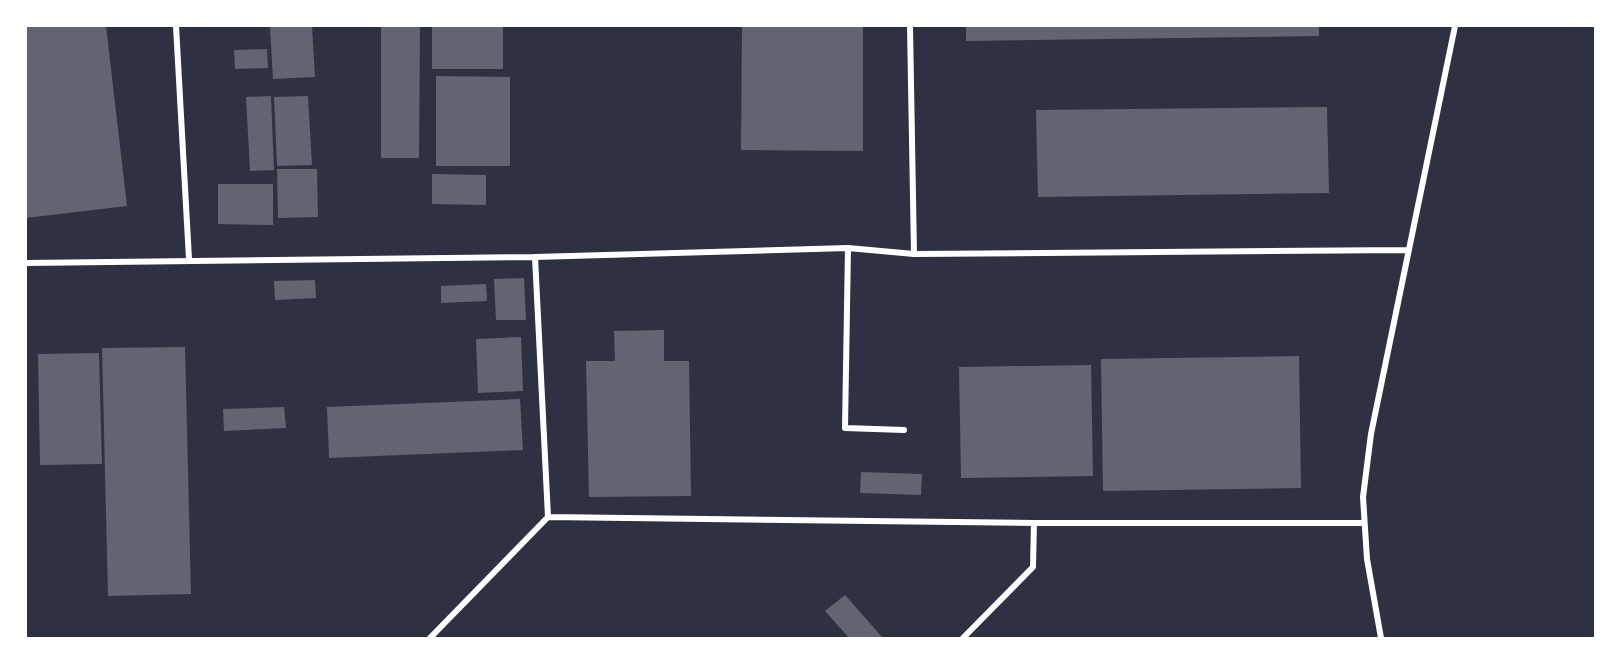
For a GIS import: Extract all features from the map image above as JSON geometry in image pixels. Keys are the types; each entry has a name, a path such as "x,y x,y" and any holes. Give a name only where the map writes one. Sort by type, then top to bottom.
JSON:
{"street":[{"path":"176,26 189,259"},
{"path":"910,26 914,254"},
{"path":"1380,639 1367,559 1363,497 1371,434 1455,26"},
{"path":"26,263 535,256 848,248 914,254 1408,250"},
{"path":"848,248 845,428 904,430"},
{"path":"535,256 548,517"},
{"path":"430,639 548,517 1364,523"},
{"path":"963,639 1033,567 1034,522"}],"building":[{"path":"26,26 106,26 127,206 26,218"},
{"path":"270,26 312,26 315,77 273,79"},
{"path":"432,26 503,26 503,69 432,69"},
{"path":"742,26 863,26 863,151 741,150"},
{"path":"966,26 1319,26 1319,36 966,41"},
{"path":"381,27 420,27 419,158 381,158"},
{"path":"267,49 268,68 235,69 234,50"},
{"path":"436,76 510,77 510,166 436,166"},
{"path":"271,96 274,170 250,171 246,97"},
{"path":"308,96 312,165 277,166 274,97"},
{"path":"1327,107 1329,193 1038,197 1036,110"},
{"path":"277,169 317,169 318,217 278,218"},
{"path":"432,174 486,175 486,205 432,204"},
{"path":"218,184 273,184 273,225 218,224"},
{"path":"524,278 526,320 496,320 494,279"},
{"path":"315,280 316,298 275,300 274,281"},
{"path":"486,284 487,301 441,303 441,286"},
{"path":"664,330 664,361 689,361 691,496 589,497 586,361 615,361 614,331"},
{"path":"521,337 523,391 478,393 476,339"},
{"path":"185,347 191,594 108,596 102,348"},
{"path":"99,353 102,464 40,465 38,354"},
{"path":"1299,356 1301,488 1103,491 1101,359"},
{"path":"1091,365 1093,476 961,478 959,367"},
{"path":"520,399 523,450 329,458 327,407"},
{"path":"284,407 286,428 224,431 223,409"},
{"path":"861,472 922,474 921,495 860,493"},
{"path":"845,595 883,638 849,638 825,611"}]}
